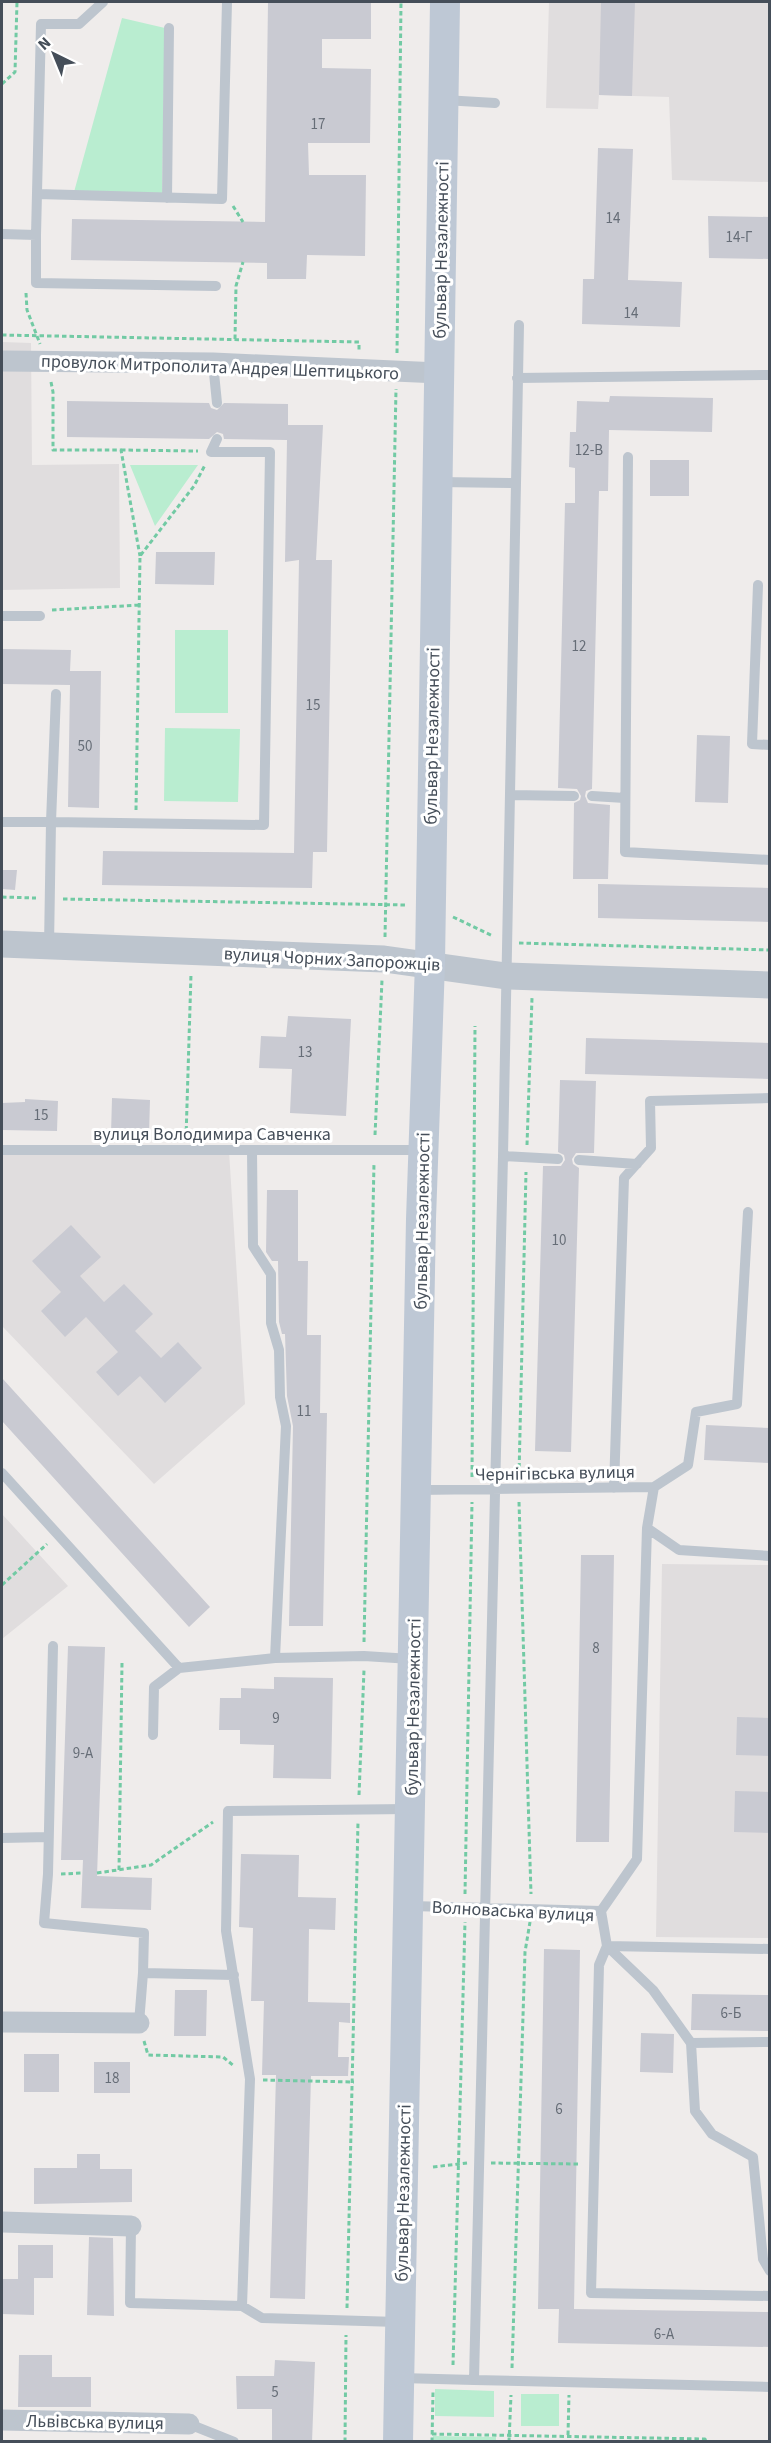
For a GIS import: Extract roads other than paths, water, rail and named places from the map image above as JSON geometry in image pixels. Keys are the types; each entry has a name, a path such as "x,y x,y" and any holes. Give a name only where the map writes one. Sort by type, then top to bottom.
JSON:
{"main road":[{"name":"бульвар Незалежності","path":"398,2442 410,1906 416,1490 430,963 435,482 446,2"}],"street":[{"name":"провулок Митрополита Андрея Шептицького","path":"2,361 213,363 396,373 439,373"},
{"name":"вулиця Чорних Запорожців","path":"2,944 384,959 430,963 506,976 770,985"},
{"path":"2,2022 139,2023"},
{"path":"2,2222 131,2226"},
{"name":"Львівська вулиця","path":"2,2420 189,2424"}],"lane":[{"path":"103,2 79,24 41,24 36,283 216,286"},
{"path":"37,194 222,199 227,2"},
{"path":"167,198 169,28"},
{"path":"444,100 495,103"},
{"path":"2,234 36,235"},
{"path":"474,2379 504,1156 519,325"},
{"path":"213,363 218,403"},
{"path":"517,378 770,375"},
{"path":"2,822 264,825 270,452 211,452 217,439"},
{"path":"628,457 625,852 770,860"},
{"path":"435,482 516,483"},
{"path":"758,585 752,744 770,745"},
{"path":"2,616 40,616"},
{"path":"49,946 56,694"},
{"path":"510,795 574,796"},
{"path":"592,796 625,798"},
{"path":"614,1488 624,1178 651,1148 650,1101 770,1098"},
{"name":"вулиця Володимира Савченка","path":"2,1150 186,1152 424,1150"},
{"path":"252,1150 253,1246 272,1274 271,1323 279,1350 280,1397 286,1426 275,1658"},
{"path":"504,1156 558,1159"},
{"path":"579,1160 637,1164"},
{"name":"Чернігівська вулиця","path":"416,1490 519,1491 654,1487 688,1465 696,1412 737,1404 748,1212"},
{"path":"2,1473 180,1668"},
{"path":"601,1911 637,1859 647,1528 654,1487"},
{"path":"647,1528 679,1551 770,1556"},
{"path":"53,1646 48,1874 44,1923 144,1933 139,2023"},
{"path":"153,1735 154,1687 180,1668 275,1658 364,1656 414,1659"},
{"path":"242,2307 250,2079 226,1931 228,1811 411,1809"},
{"path":"2,1838 48,1837"},
{"name":"Волноваська вулиця","path":"410,1906 601,1911 607,1946 770,1948"},
{"path":"770,2271 763,2259 753,2157 712,2134 695,2111 691,2043 653,1990 607,1946 599,1965 591,2293 770,2296"},
{"path":"143,1972 234,1975"},
{"path":"691,2043 770,2042"},
{"path":"131,2226 130,2303 242,2307 262,2318 401,2322"},
{"path":"400,2378 770,2387"},
{"path":"189,2424 234,2442"}]}
